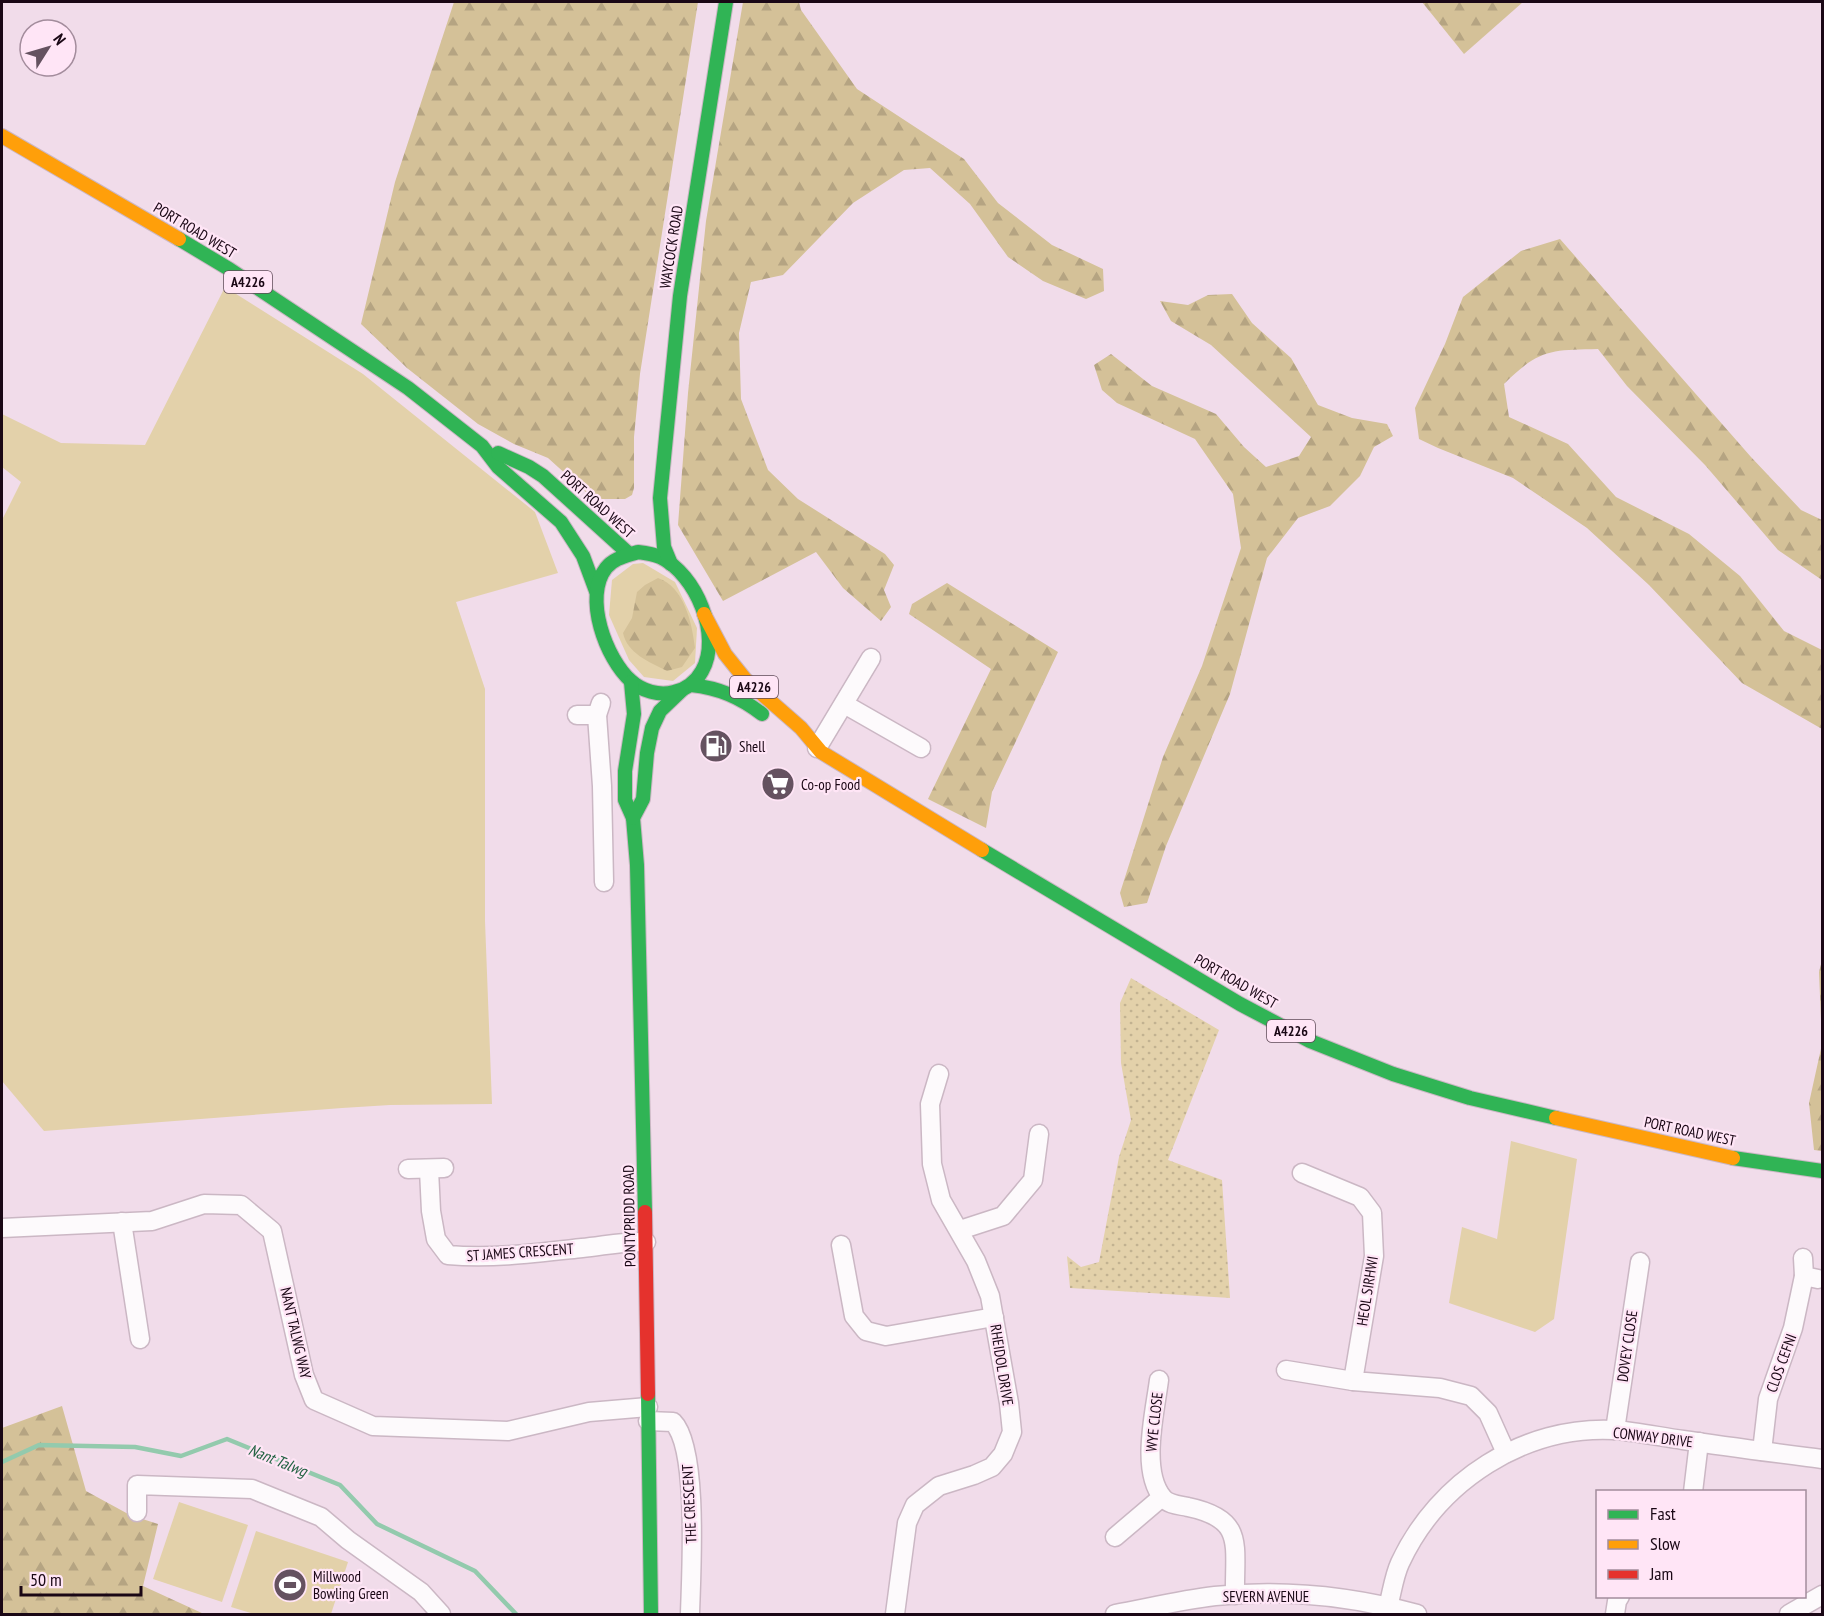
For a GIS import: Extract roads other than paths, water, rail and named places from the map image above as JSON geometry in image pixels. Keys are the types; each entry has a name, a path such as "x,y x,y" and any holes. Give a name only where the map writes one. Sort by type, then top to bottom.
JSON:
{"main road":[{"name":"WAYCOCK ROAD","path":"671,564 664,547 660,498 680,296 726,2"},
{"name":"PORT ROAD WEST","path":"2,136 229,269 408,388 482,446 498,467 561,522 584,556 596,591"},
{"name":"PORT ROAD WEST","path":"482,446 529,466 543,476 631,553"},
{"name":"WAYCOCK ROAD","path":"647,519 660,498"},
{"path":"631,553 639,537"},
{"path":"631,553 648,553 662,557 671,564 692,587 704,614 710,651 704,669 686,688 665,694 649,692 631,682 607,644 597,616 598,581 606,568 614,561 631,553"},
{"name":"PORT ROAD WEST","path":"704,614 725,654 745,679 801,728 817,748"},
{"name":"PONTYPRIDD ROAD","path":"631,682 634,714 625,771 625,800 633,818 637,865 646,1242 651,1614"},
{"name":"PORT ROAD WEST","path":"686,688 718,689 748,702 793,738 817,748 910,807 1240,1004 1310,1041 1351,1059 1424,1085 1532,1112 1751,1162 1822,1171"},
{"name":"PONTYPRIDD ROAD","path":"633,818 643,800 647,753 652,728 660,711 686,688"}],"street":[{"path":"817,748 871,658"},
{"path":"844,704 921,748"},
{"path":"577,715 599,709 604,874 637,865"},
{"name":"RHEIDOL DRIVE","path":"895,1614 907,1523 915,1505 939,1486 992,1467 1003,1454 1012,1432 990,1296 960,1230 940,1200 932,1164 930,1104 939,1074"},
{"path":"960,1230 1003,1216 1032,1180 1039,1134"},
{"name":"ST JAMES CRESCENT","path":"408,1170 437,1169 431,1211 436,1239 448,1255 474,1257 584,1248 624,1242 646,1242"},
{"name":"HEOL SIRHWI","path":"1302,1173 1360,1197 1372,1213 1374,1256 1353,1381"},
{"name":"NANT TALWG WAY","path":"2,1228 152,1221 204,1204 241,1205 272,1231 304,1375 314,1400 373,1426 508,1431 589,1412 648,1414"},
{"path":"122,1222 140,1340"},
{"path":"841,1245 854,1316 866,1331 886,1336 994,1317"},
{"name":"DOVEY CLOSE","path":"1615,1430 1640,1262"},
{"name":"CLOS CEFNI","path":"1761,1451 1768,1399 1793,1328 1808,1271"},
{"path":"1286,1370 1353,1381 1440,1388 1471,1396 1488,1413 1506,1453"},
{"name":"WYE CLOSE","path":"1159,1380 1150,1466 1162,1497"},
{"name":"THE CRESCENT","path":"648,1414 673,1422 679,1428 685,1446 691,1498 690,1614"},
{"name":"CONWAY DRIVE","path":"1388,1606 1400,1564 1424,1521 1468,1476 1506,1453 1537,1441 1574,1432 1615,1430 1822,1460"},
{"path":"1693,1490 1699,1442"},
{"path":"137,1512 137,1485 252,1489 321,1517 348,1540 422,1592 441,1614"},
{"path":"1115,1537 1162,1497 1169,1502 1208,1511 1225,1520 1234,1536 1235,1595"},
{"name":"SEVERN AVENUE","path":"1115,1614 1143,1612 1190,1600 1235,1595 1297,1594 1335,1597 1388,1606 1417,1614"},
{"path":"1789,1614 1822,1595"},
{"path":"1615,1614 1619,1598"}],"waterway":[{"name":"Nant Talwg","path":"2,1462 39,1445 135,1447 181,1456 227,1439 340,1485 377,1524 475,1571 516,1614"}],"place":[{"name":"Shell","path":"716,746"},
{"name":"Co-op Food","path":"778,784"},
{"name":"Millwood Bowling Green","path":"290,1585"}]}
